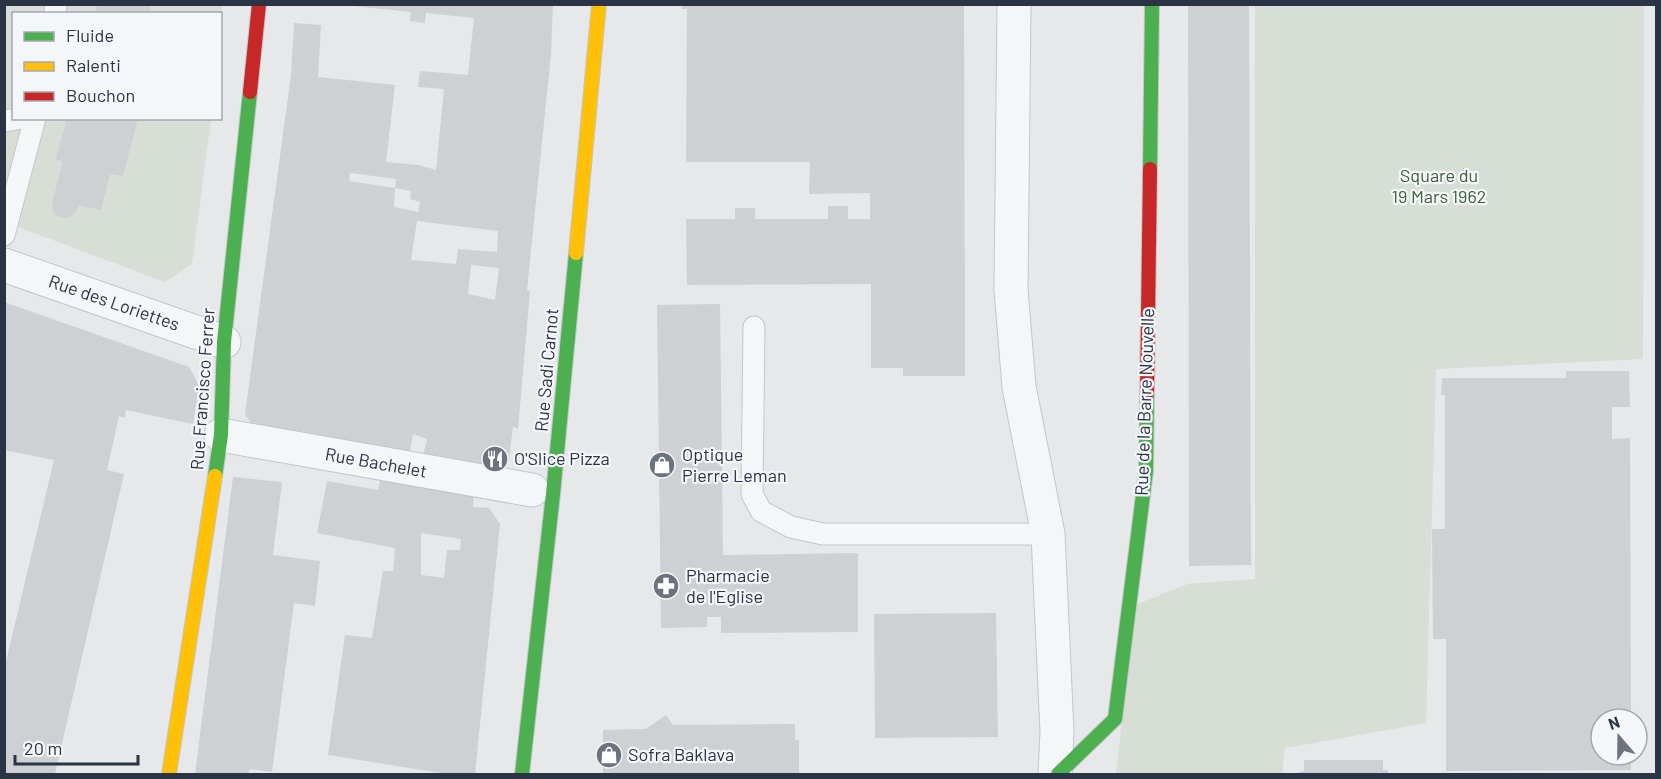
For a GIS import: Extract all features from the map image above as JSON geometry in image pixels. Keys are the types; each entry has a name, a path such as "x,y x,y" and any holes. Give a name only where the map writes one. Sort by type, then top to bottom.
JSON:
{"street":[{"name":"Rue Francisco Ferrer","path":"169,774 221,435 224,342 259,4"},
{"name":"Rue Sadi Carnot","path":"522,774 554,494 599,4"},
{"name":"Rue de la Barre Nouvelle","path":"1014,4 1011,290 1019,387 1048,534 1057,732 1056,774"},
{"name":"Rue de la Barre Nouvelle","path":"1056,774 1115,719 1142,505 1146,471 1152,4"},
{"name":"Rue des Loriettes","path":"4,265 224,342"},
{"name":"Rue Bachelet","path":"221,435 532,490"}],"lane":[{"path":"4,235 34,120"},
{"path":"754,327 752,494 761,511 791,527 823,534 1048,534"}],"green space":[{"path":"4,5 222,5 222,12 12,12 12,120 211,120 192,264 165,282 5,222"},
{"name":"Square du 19 Mars 1962","path":"1255,5 1644,5 1643,359 1436,369 1426,723 1285,748 1282,774 1116,774 1135,605 1188,584 1255,579"}],"building":[{"path":"97,4 151,4 149,12 95,12"},
{"path":"353,4 553,4 551,54 527,290 530,291 518,429 513,426 509,460 492,473 422,460 427,439 413,434 409,458 256,431 245,414 291,75 294,23 321,25 318,77 395,85 386,162 418,165 436,170 444,89 418,87 420,71 468,75 474,18 426,13 425,23 410,21 411,12 353,6","holes":["350,173 396,179 395,188 349,181","395,188 411,191 410,199 420,202 418,212 394,207","417,221 498,231 497,252 458,249 456,264 411,260","471,265 499,268 495,300 468,294"]},
{"path":"682,4 964,4 965,376 903,376 903,368 871,368 871,284 687,285 686,219 735,219 735,208 755,208 755,219 828,219 828,206 848,206 848,219 870,219 870,193 809,194 810,162 686,162 687,9 682,9"},
{"path":"1188,4 1249,4 1251,565 1189,566"},
{"path":"66,120 137,120 123,176 110,174 101,210 78,205 75,213 67,218 54,213 52,203 63,162 56,159"},
{"path":"4,302 189,367 199,385 193,424 126,410 125,418 119,416 107,470 124,474 55,774 4,774 4,670 54,460 4,450"},
{"path":"720,304 723,555 858,553 858,632 721,633 721,617 707,617 707,627 661,628 657,305"},
{"path":"1566,371 1629,371 1630,407 1612,407 1612,439 1630,438 1631,707 1589,707 1589,767 1631,767 1631,770 1446,771 1446,639 1433,639 1432,529 1445,529 1445,395 1441,395 1442,378 1566,378"},
{"path":"381,476 474,493 473,507 489,508 500,524 475,774 447,774 328,755 345,635 372,638 383,571 393,571 395,548 317,533 327,481 378,490","holes":["421,533 461,539 460,550 447,550 444,578 421,575"]},
{"path":"233,477 282,482 273,555 320,561 315,606 294,603 272,772 250,769 248,774 195,774"},
{"path":"996,613 998,737 875,738 874,614"},
{"path":"666,715 673,725 795,724 795,740 799,740 799,774 603,774 603,730 646,729"},
{"path":"1304,760 1383,760 1383,770 1388,770 1388,774 1299,774 1304,771"}],"traffic: fast":[{"path":"1150,169 1152,4"},
{"path":"215,476 221,435 224,342 250,92"},
{"path":"522,774 553,494 576,253"},
{"path":"1058,774 1115,719 1146,471 1147,393"}],"traffic: slow":[{"path":"576,253 599,4"},
{"path":"169,774 215,476"}],"traffic: jam":[{"path":"250,92 259,4"},
{"path":"1147,393 1150,169"}],"place":[{"name":"O'Slice Pizza","path":"495,459"},
{"name":"Optique Pierre Leman","path":"662,465"},
{"name":"Pharmacie de l'Eglise","path":"666,586"},
{"name":"Sofra Baklava","path":"609,755"}]}
